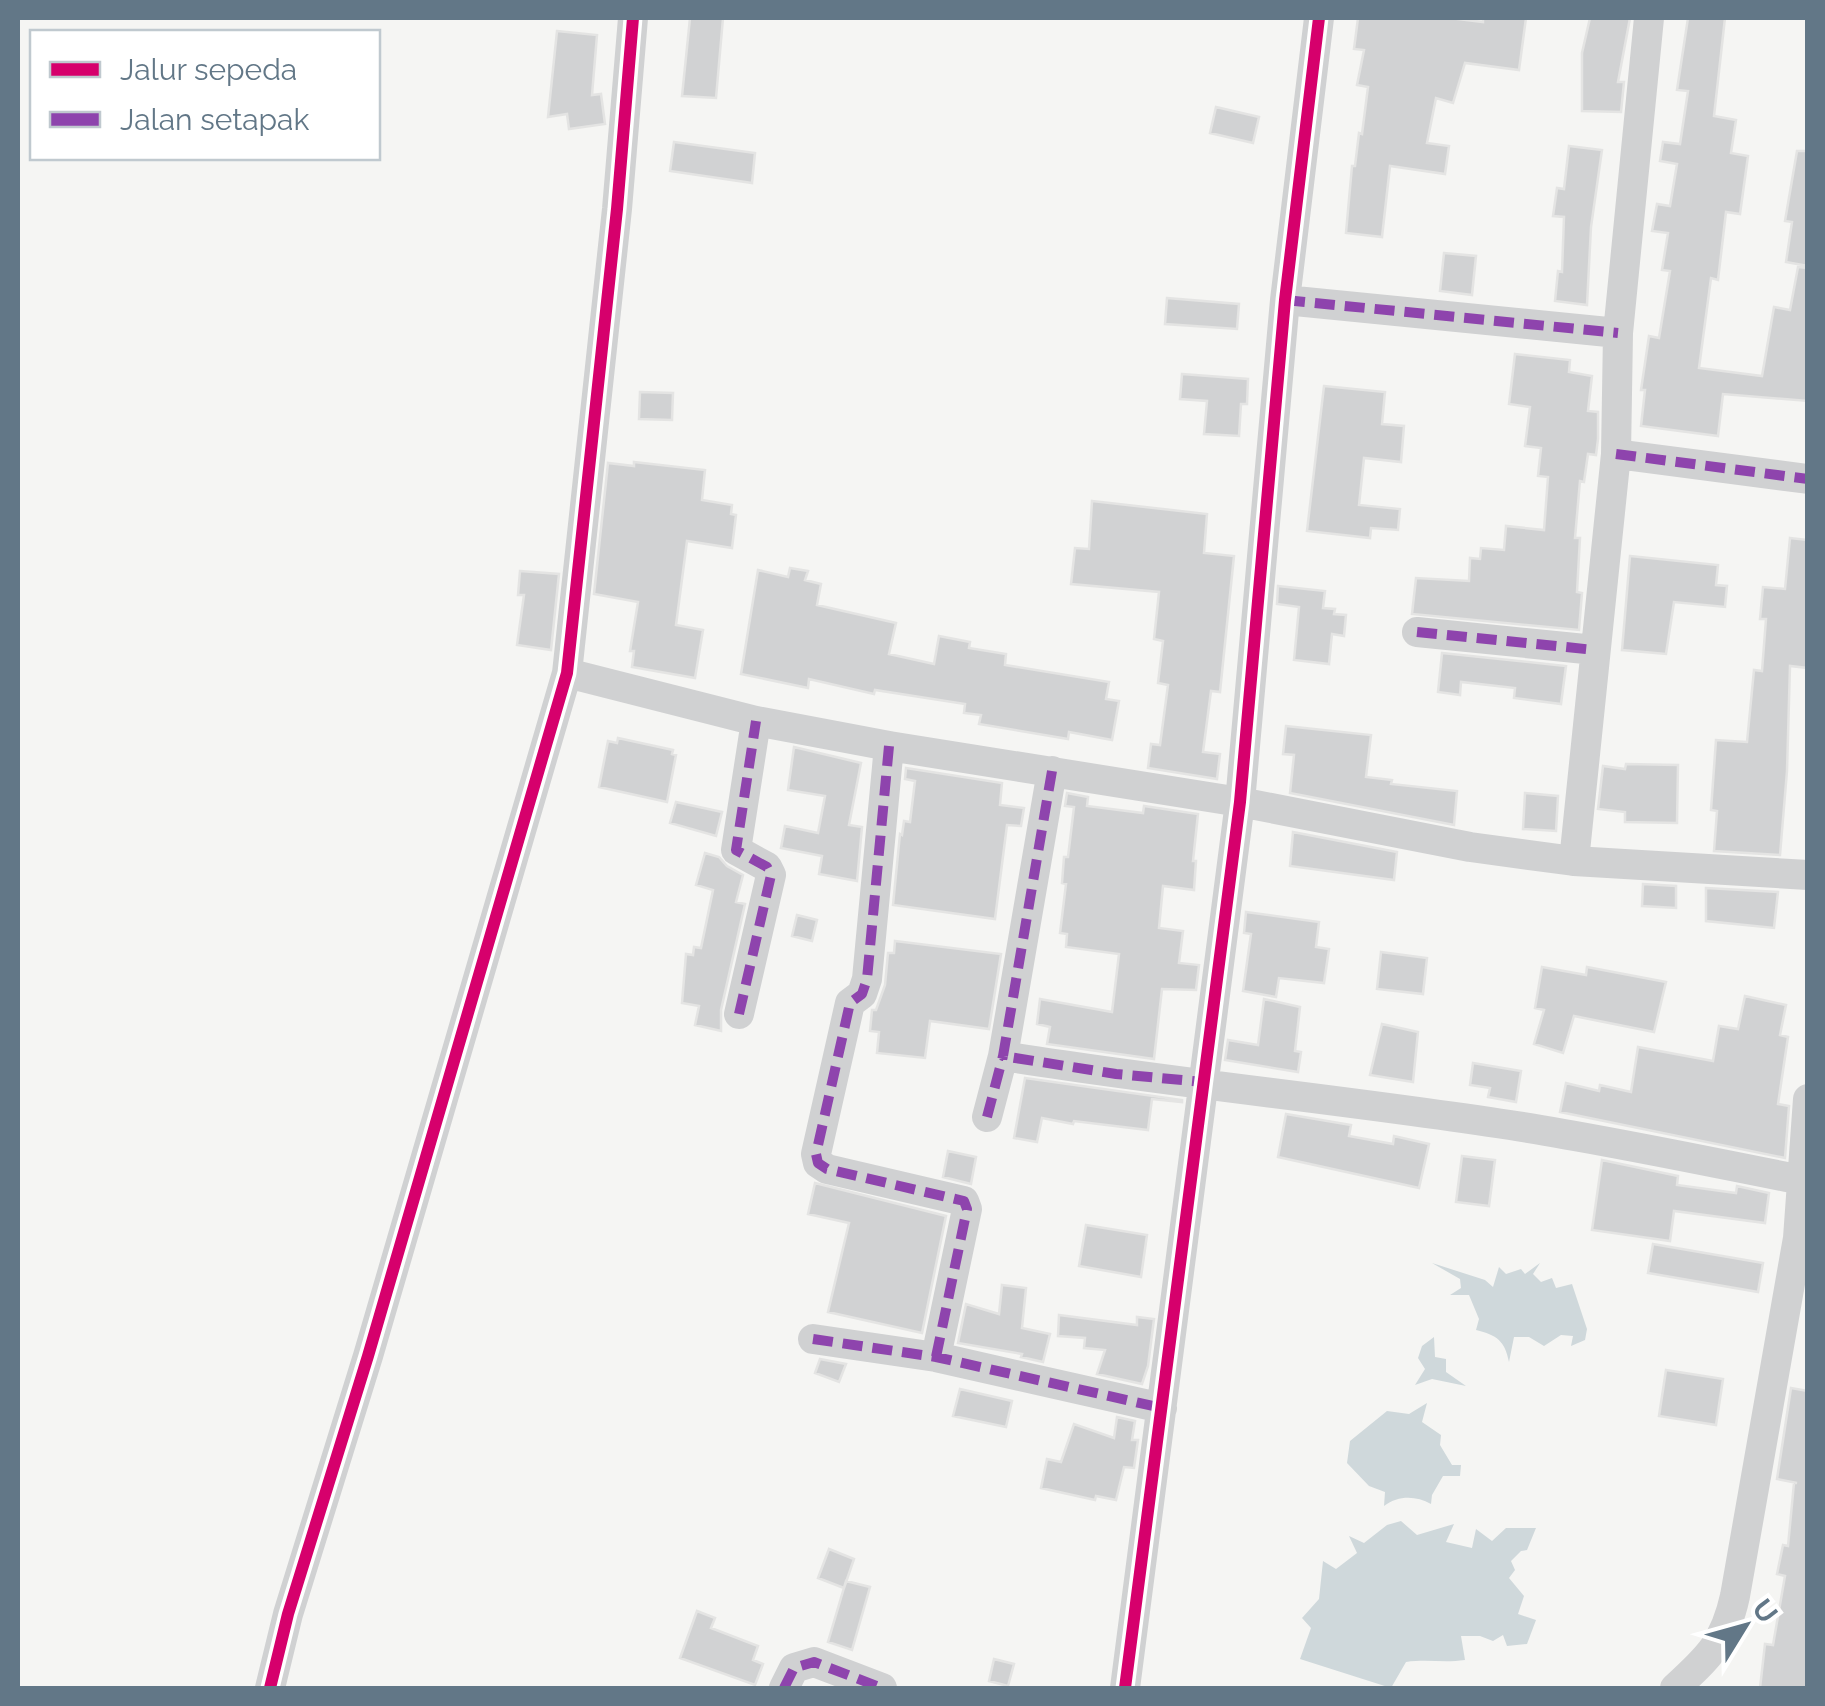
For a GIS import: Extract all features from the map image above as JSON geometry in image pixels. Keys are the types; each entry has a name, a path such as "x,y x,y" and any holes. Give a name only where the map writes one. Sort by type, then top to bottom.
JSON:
{"street":[{"path":"270,1688 288,1614 368,1356 566,673 617,209 633,18"},
{"path":"1125,1688 1240,802 1285,300 1319,18"},
{"path":"1574,861 1616,454 1618,333 1649,18"},
{"path":"1285,300 1618,333"},
{"path":"1616,454 1808,479"},
{"path":"1417,632 1595,650"},
{"path":"566,673 756,721 1240,802 1470,847 1574,861 1808,875"},
{"path":"740,1014 772,875 759,860 736,850 756,721"},
{"path":"889,746 867,979 862,994 850,1003 816,1154 818,1163 827,1169 964,1201 966,1209 936,1358"},
{"path":"988,1118 1003,1056 1052,771"},
{"path":"1003,1056 1512,1126 1802,1180"},
{"path":"1675,1688 1714,1652 1731,1616 1798,1238 1808,1099"},
{"path":"813,1340 936,1358 1162,1408"},
{"path":"784,1688 794,1668 814,1662 882,1688"}],"shaded area":[{"path":"1432,1263 1485,1280 1493,1287 1499,1267 1506,1274 1521,1269 1525,1274 1540,1263 1533,1274 1541,1282 1552,1278 1556,1288 1572,1284 1587,1329 1585,1340 1571,1346 1573,1336 1561,1335 1544,1346 1529,1337 1514,1337 1509,1362 1499,1340 1476,1330 1479,1319 1469,1295 1450,1295 1461,1288 1460,1279"},
{"path":"1434,1337 1435,1357 1446,1359 1446,1372 1466,1386 1432,1379 1415,1385 1425,1369 1418,1358 1422,1346"},
{"path":"1427,1403 1422,1422 1441,1435 1440,1445 1452,1465 1461,1465 1460,1476 1443,1476 1431,1504 1408,1498 1384,1506 1385,1492 1369,1486 1347,1463 1350,1441 1387,1411 1409,1414"},
{"path":"1401,1521 1417,1535 1454,1524 1446,1542 1472,1548 1476,1529 1492,1541 1506,1528 1536,1528 1527,1550 1511,1561 1515,1570 1509,1578 1524,1596 1518,1614 1536,1620 1527,1644 1507,1646 1503,1635 1493,1641 1461,1636 1465,1660 1406,1662 1391,1688 1300,1659 1311,1628 1302,1618 1319,1599 1323,1561 1336,1569 1357,1553 1349,1536 1364,1543 1387,1525"}],"building":[{"path":"690,18 723,18 716,98 682,96"},
{"path":"1358,18 1483,22 1483,18 1526,18 1519,70 1465,63 1453,103 1436,98 1427,143 1449,146 1445,174 1390,166 1382,237 1346,233 1352,166 1359,133 1362,134 1368,87 1357,85 1364,50 1354,49"},
{"path":"1590,18 1630,18 1618,82 1624,82 1621,112 1582,111 1582,53"},
{"path":"1688,18 1725,18 1714,116 1736,120 1731,153 1748,156 1740,214 1726,212 1718,280 1711,278 1699,368 1762,376 1774,307 1790,310 1798,267 1808,268 1808,401 1723,394 1718,436 1641,426 1645,390 1641,390 1649,336 1659,338 1670,271 1662,270 1668,233 1652,231 1657,204 1670,206 1677,164 1660,161 1663,142 1680,144 1688,91 1677,90"},
{"path":"557,31 597,35 592,95 601,94 605,124 569,129 567,114 548,117"},
{"path":"1216,107 1259,117 1253,143 1210,133"},
{"path":"674,142 755,153 752,183 670,171"},
{"path":"1569,146 1602,150 1591,227 1587,305 1555,301 1558,271 1562,272 1564,217 1553,216 1557,188 1564,189"},
{"path":"1797,151 1808,151 1808,266 1786,262 1792,222 1785,221"},
{"path":"1444,253 1476,256 1472,295 1440,291"},
{"path":"1167,298 1239,304 1237,329 1165,324"},
{"path":"1515,354 1570,360 1569,372 1592,376 1588,411 1598,412 1598,439 1596,455 1588,454 1584,482 1580,481 1575,538 1580,538 1579,630 1412,614 1416,578 1469,581 1470,558 1480,559 1481,548 1504,550 1506,526 1544,530 1548,477 1538,476 1541,448 1525,446 1530,407 1509,404"},
{"path":"1182,374 1248,379 1247,404 1241,404 1239,436 1204,434 1207,401 1180,399"},
{"path":"1324,386 1385,392 1382,424 1404,426 1401,462 1364,458 1359,505 1400,509 1398,530 1371,528 1370,538 1307,531"},
{"path":"640,392 673,393 672,420 639,419"},
{"path":"634,462 705,470 702,500 732,505 731,514 736,515 732,548 687,541 676,625 703,630 695,678 632,667 634,651 630,651 638,602 594,594 608,463 634,466"},
{"path":"1092,501 1207,514 1204,553 1234,556 1220,692 1211,691 1203,752 1220,754 1217,779 1148,768 1151,744 1160,745 1168,685 1158,683 1163,641 1154,639 1159,592 1071,584 1075,548 1089,549"},
{"path":"1790,538 1808,540 1808,668 1790,666 1780,855 1714,851 1717,811 1711,810 1716,740 1747,742 1754,670 1762,671 1766,619 1760,619 1763,587 1785,589"},
{"path":"1630,556 1718,565 1716,585 1727,586 1725,607 1674,602 1666,654 1622,650"},
{"path":"790,568 808,571 805,580 821,584 817,605 896,623 889,654 934,664 939,636 970,642 969,648 1006,654 1005,665 1109,682 1106,699 1119,701 1112,740 1069,732 1068,739 979,724 981,715 964,713 965,704 875,690 874,694 809,679 808,688 741,674 758,570 788,577"},
{"path":"520,571 559,574 551,650 517,645 524,595 518,595"},
{"path":"1278,586 1325,591 1323,608 1346,615 1344,636 1332,634 1329,664 1294,660 1299,607 1277,604"},
{"path":"1442,653 1566,666 1561,704 1514,698 1515,688 1461,682 1460,695 1438,692"},
{"path":"1286,726 1371,735 1366,777 1392,780 1391,784 1457,791 1454,825 1290,793 1294,755 1283,754"},
{"path":"618,738 673,750 676,755 667,802 599,787 608,741 617,743"},
{"path":"794,747 861,763 849,825 862,827 857,881 819,874 822,856 781,848 785,826 818,833 825,796 788,790"},
{"path":"1626,764 1678,765 1677,823 1625,822 1625,812 1598,809 1603,766 1625,769"},
{"path":"906,768 1002,783 1000,805 1024,808 1021,826 1007,825 995,919 893,905 900,834 904,821 910,822 915,781 905,779"},
{"path":"1067,793 1088,797 1087,806 1143,813 1144,806 1198,814 1194,890 1163,886 1159,928 1183,931 1179,963 1199,965 1196,990 1162,989 1154,1059 1047,1044 1050,1027 1037,1024 1040,999 1112,1012 1119,954 1066,947 1067,934 1060,933 1066,884 1062,883 1064,857 1068,857 1074,807 1065,806"},
{"path":"1525,793 1558,796 1556,831 1523,829"},
{"path":"676,802 722,812 716,836 670,823"},
{"path":"1293,832 1397,852 1394,880 1290,866"},
{"path":"705,853 719,857 743,875 736,902 745,904 721,1010 721,1031 695,1025 699,1006 682,1003 686,954 693,955 694,947 701,948 713,890 696,885"},
{"path":"1643,884 1676,886 1676,908 1642,906"},
{"path":"1706,888 1778,892 1774,928 1706,921"},
{"path":"1246,912 1319,922 1316,947 1329,949 1324,983 1279,978 1276,997 1243,991 1251,934 1244,933"},
{"path":"797,915 817,920 812,941 792,936"},
{"path":"895,941 1001,954 989,1029 930,1021 925,1058 877,1053 879,1032 870,1031 872,1010 876,1010 885,985 888,953 894,953"},
{"path":"1381,952 1427,958 1423,994 1377,989"},
{"path":"1542,967 1586,975 1587,967 1666,982 1654,1032 1574,1016 1563,1053 1534,1044 1544,1010 1535,1008"},
{"path":"1745,996 1786,1005 1780,1035 1788,1037 1778,1104 1789,1106 1785,1158 1560,1112 1566,1083 1599,1091 1600,1085 1631,1092 1638,1047 1713,1061 1719,1026 1738,1029"},
{"path":"1264,999 1300,1007 1295,1051 1301,1052 1298,1072 1225,1060 1228,1040 1258,1045"},
{"path":"1382,1024 1418,1032 1413,1082 1370,1075"},
{"path":"1473,1063 1521,1071 1516,1102 1488,1097 1490,1088 1470,1085"},
{"path":"1025,1078 1182,1102 1152,1099 1148,1130 1042,1118 1037,1142 1014,1138"},
{"path":"1286,1114 1351,1125 1349,1136 1393,1144 1394,1136 1429,1144 1419,1188 1278,1157"},
{"path":"948,1151 976,1157 971,1184 943,1177"},
{"path":"1462,1156 1495,1160 1489,1206 1456,1202"},
{"path":"1602,1160 1678,1176 1677,1185 1736,1193 1737,1186 1769,1193 1765,1223 1674,1211 1670,1241 1592,1230"},
{"path":"815,1183 946,1216 922,1333 828,1312 849,1223 808,1214"},
{"path":"1086,1225 1147,1235 1141,1277 1079,1266"},
{"path":"1653,1244 1763,1263 1758,1292 1648,1273"},
{"path":"1002,1285 1026,1288 1022,1328 1050,1334 1043,1362 1021,1357 1022,1354 958,1343 966,1304 999,1314"},
{"path":"1059,1315 1137,1325 1137,1317 1154,1319 1142,1384 1097,1374 1105,1350 1084,1348 1085,1338 1058,1336"},
{"path":"820,1359 846,1364 839,1382 815,1373"},
{"path":"1666,1370 1723,1379 1716,1425 1659,1416"},
{"path":"1791,1388 1808,1391 1808,1688 1760,1688 1765,1644 1773,1645 1785,1576 1777,1574 1783,1545 1788,1546 1797,1483 1777,1479"},
{"path":"960,1389 1012,1401 1006,1427 953,1416"},
{"path":"1117,1417 1135,1421 1132,1440 1138,1440 1134,1468 1124,1467 1116,1500 1096,1496 1095,1500 1041,1488 1047,1459 1061,1462 1074,1424 1114,1438"},
{"path":"829,1549 854,1559 844,1588 818,1578"},
{"path":"846,1581 870,1587 852,1650 828,1642"},
{"path":"697,1611 715,1618 711,1628 758,1646 753,1660 763,1664 755,1685 680,1658"},
{"path":"994,1659 1014,1664 1008,1686 989,1681"}],"marked path":[{"path":"1285,300 1618,333"},
{"path":"1616,454 1808,479"},
{"path":"1417,632 1595,650"},
{"path":"739,1014 771,875 767,867 736,850 756,721"},
{"path":"889,746 867,979 862,994 850,1003 816,1154 818,1163 827,1169 964,1201 967,1209 936,1357"},
{"path":"1052,771 1003,1056 1116,1074 1204,1082"},
{"path":"987,1117 1003,1056"},
{"path":"813,1339 936,1357 1162,1408"},
{"path":"784,1688 794,1668 814,1662 882,1688"}],"cycle path":[{"path":"270,1688 288,1614 368,1356 567,673 617,209 633,18"},
{"path":"1125,1688 1240,802 1285,300 1319,18"}]}
